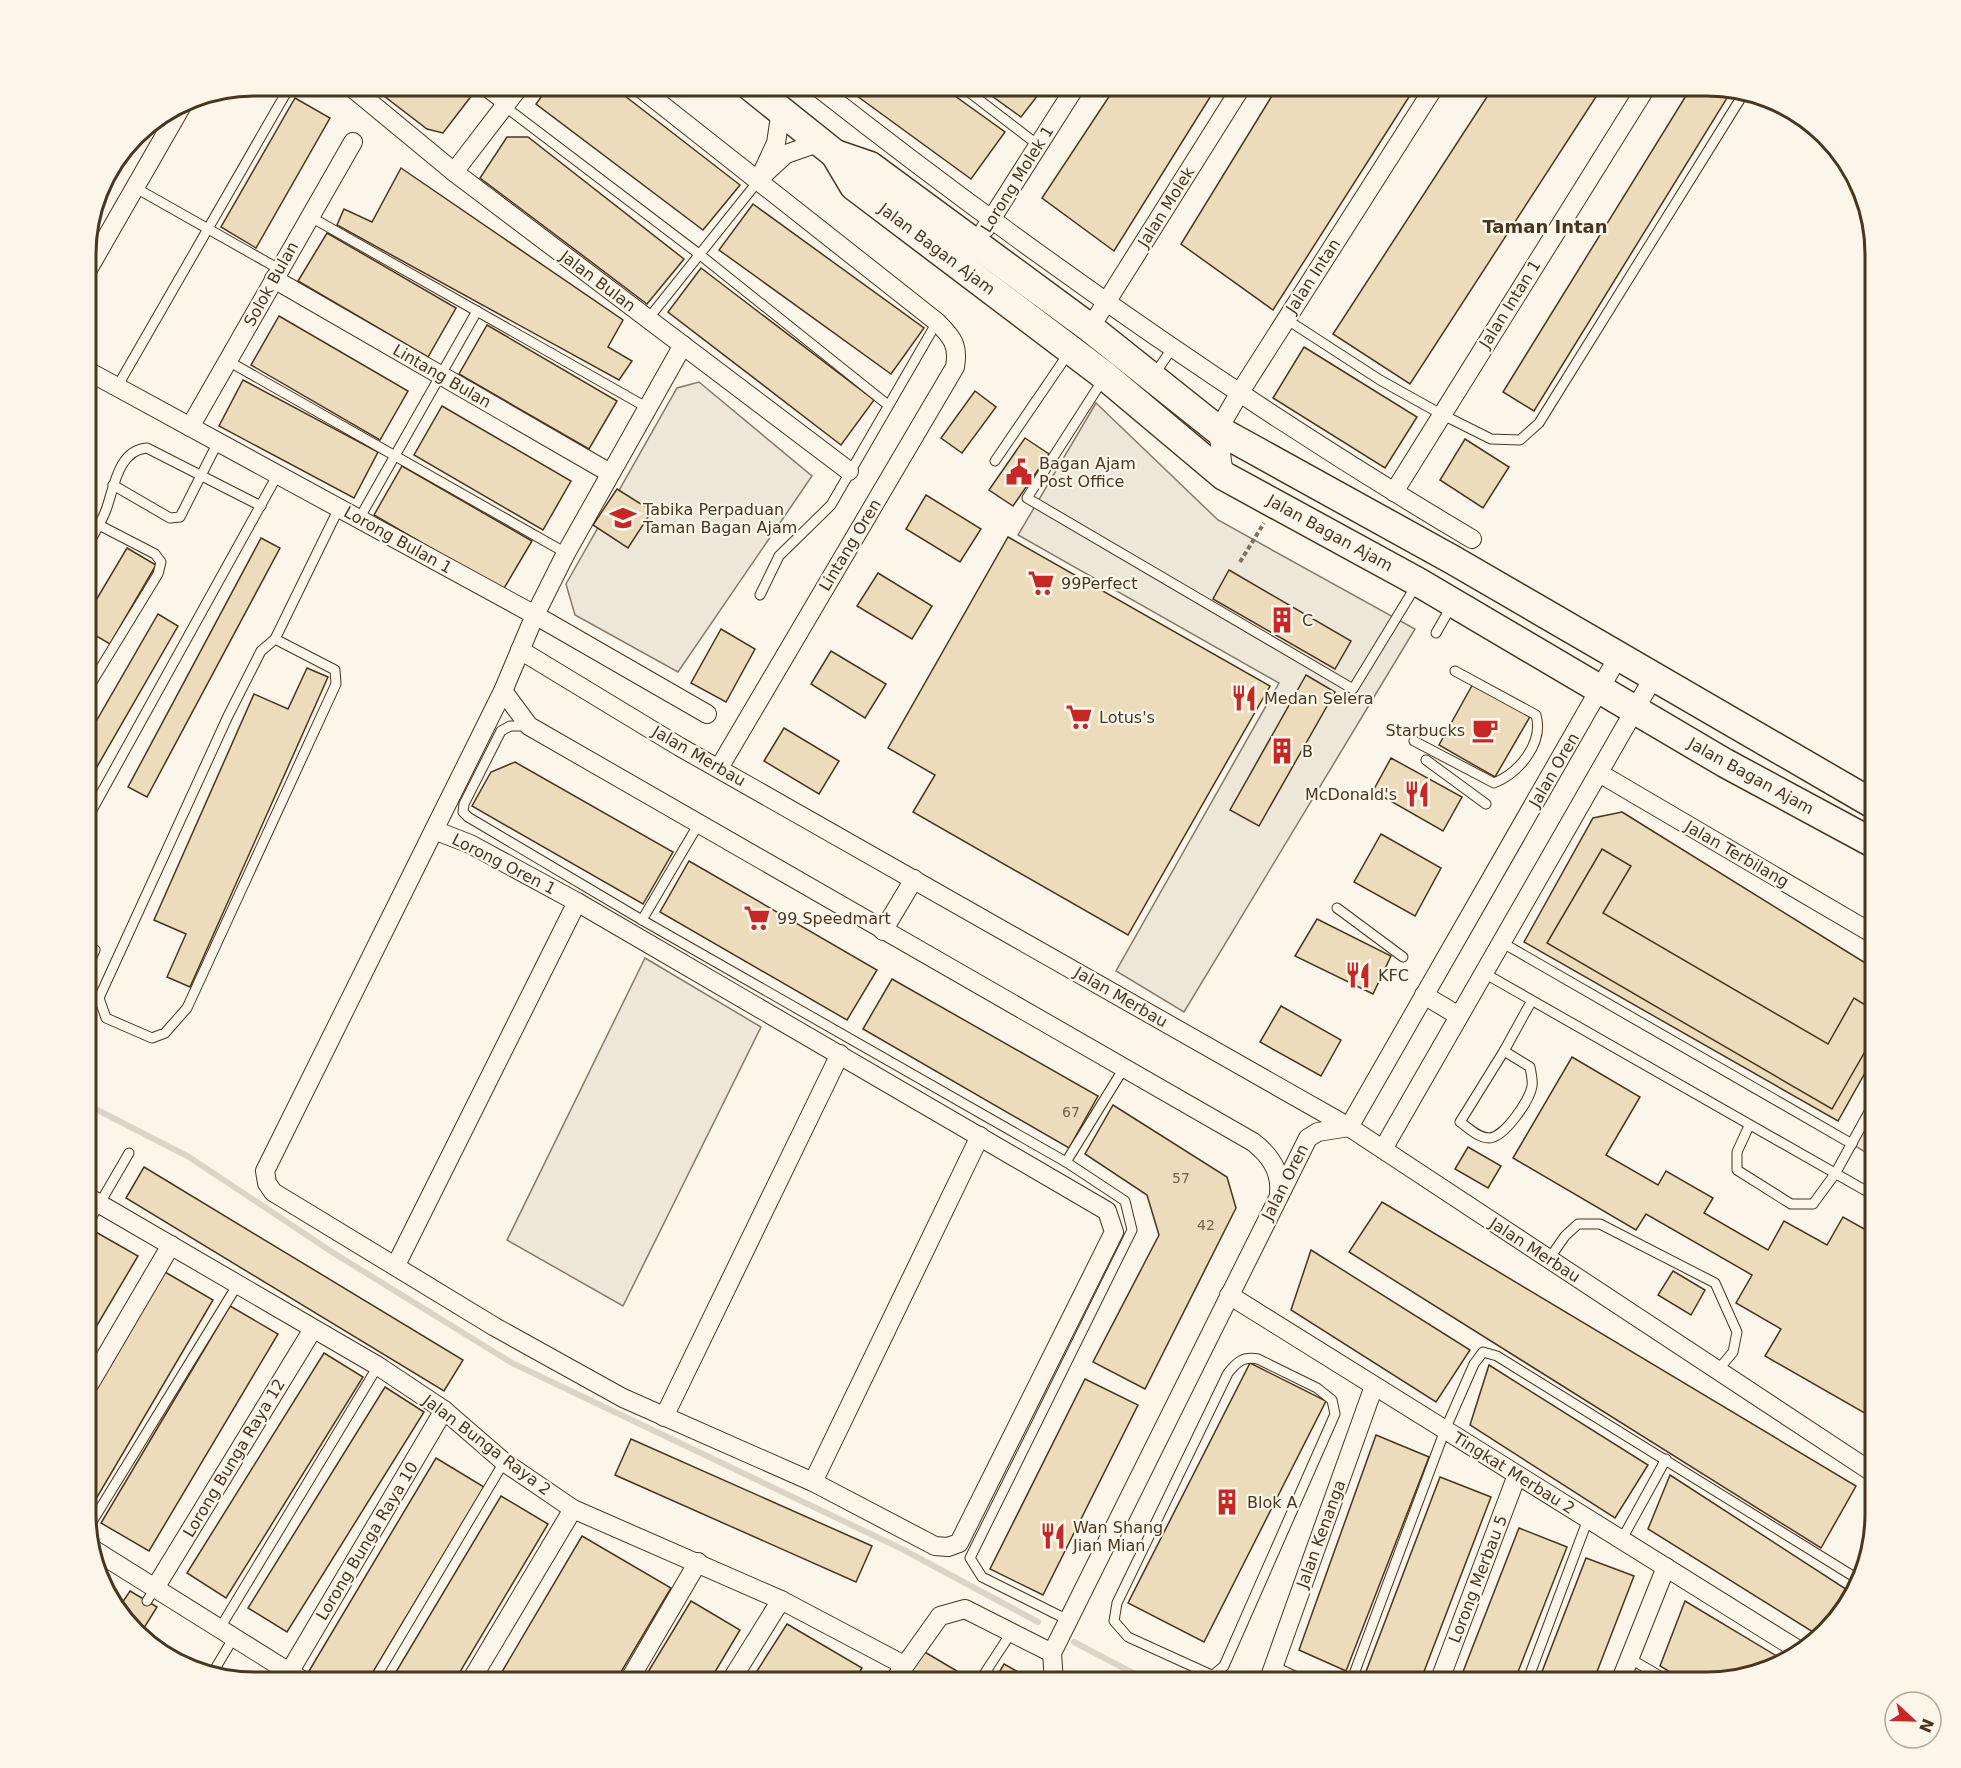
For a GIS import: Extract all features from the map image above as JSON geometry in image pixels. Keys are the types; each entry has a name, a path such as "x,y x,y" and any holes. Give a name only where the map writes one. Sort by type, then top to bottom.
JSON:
{"main road":[{"name":"Jalan Bagan Ajam","path":"763,96 828,148 870,166 984,231 1090,328 1218,430 1453,560 1865,799"},
{"name":"Jalan Bagan Ajam","path":"828,148 854,186 1105,376 1224,476 1418,582 1725,764 1865,839"}],"street":[{"name":"Jalan Bulan","path":"362,96 454,172 849,471"},
{"path":"454,172 512,96"},
{"name":"Lintang Oren","path":"651,96 759,179 937,322 954,339 957,353 955,367 719,768"},
{"path":"834,96 984,231 1106,302 1394,492 1472,538"},
{"name":"Lorong Molek 1","path":"984,231 1070,96"},
{"name":"Jalan Molek","path":"1090,328 1236,96"},
{"name":"Jalan Intan","path":"1218,430 1286,319 1430,96"},
{"name":"Jalan Intan 1","path":"1394,492 1641,96"},
{"path":"759,179 776,143 781,110"},
{"path":"96,255 175,118"},
{"name":"Solok Bulan","path":"190,427 353,142"},
{"path":"759,179 786,154 828,148"},
{"name":"Lintang Bulan","path":"276,274 441,375 610,473"},
{"path":"434,830 503,691 535,615 566,553 646,407 683,345"},
{"name":"Lorong Bulan 1","path":"96,375 535,615 707,714"},
{"path":"1218,430 1224,476"},
{"name":"Jalan Merbau","path":"520,650 719,768 1349,1127 1865,1467"},
{"name":"Jalan Oren","path":"1052,1653 1279,1192 1308,1138 1318,1132 1349,1127 1618,657"},
{"path":"1383,1149 1653,678"},
{"path":"503,691 529,726 1260,1147 1276,1170 1280,1181 1279,1192"},
{"name":"Jalan Terbilang","path":"1599,772 1865,928"},
{"name":"Lorong Oren 1","path":"396,1265 273,1192 267,1183 265,1171 434,830 470,844 577,902 1107,1211 1114,1232 959,1543 948,1547 935,1546 813,1482"},
{"path":"883,931 914,879"},
{"path":"577,902 396,1265 495,1327 623,1398 813,1482 980,1136"},
{"path":"1424,995 1459,1016"},
{"path":"664,1416 840,1054"},
{"name":"Jalan Bunga Raya 2","path":"96,1202 378,1366 444,1410 504,1462 573,1509 781,1600 904,1665"},
{"path":"96,1358 171,1245"},
{"name":"Tingkat Merbau 2","path":"1229,1295 1793,1646"},
{"name":"Lorong Bunga Raya 12","path":"151,1594 313,1329"},
{"name":"Jalan Kenanga","path":"1272,1672 1374,1386"},
{"name":"Lorong Bunga Raya 10","path":"290,1671 444,1410"},
{"name":"Lorong Merbau 5","path":"1443,1672 1517,1475"},
{"path":"477,1672 573,1509"},
{"path":"102,1556 151,1594 227,1632 290,1671"},
{"path":"634,1672 698,1562"},
{"path":"1624,1672 1665,1567"},
{"path":"737,1672 781,1600"},
{"path":"900,1672 940,1616 965,1609 1052,1653 1053,1672"}],"lane":[{"path":"117,387 284,96"},
{"path":"490,96 699,254 888,405"},
{"path":"974,96 1038,145"},
{"path":"1286,319 1380,380 1441,414 1491,439 1520,440 1539,423 1740,99"},
{"path":"648,319 759,179"},
{"path":"134,187 276,274"},
{"path":"309,216 646,407"},
{"path":"359,519 477,312"},
{"path":"760,595 779,556 831,505 937,322"},
{"path":"1153,377 1173,347"},
{"path":"996,461 1071,351"},
{"path":"228,361 396,454 566,553"},
{"path":"1105,376 1027,498 1353,689 1418,582"},
{"path":"113,485 170,518 180,517 218,442"},
{"path":"96,530 106,512 113,485 127,458 136,449 147,448 261,506"},
{"path":"96,803 278,474"},
{"path":"274,639 335,670 336,684 187,1008 165,1033 152,1038 106,1018 99,998 228,716 261,651 274,639 339,508"},
{"path":"96,676 158,574 161,562 155,554 99,525"},
{"path":"1436,633 1453,603"},
{"path":"1414,741 1494,783 1513,774 1533,746 1539,728 1536,716 1455,671"},
{"path":"529,726 510,726 501,731 464,804 464,812 468,817 642,920 1066,1162 1125,1201 1132,1230 970,1558 982,1577 1068,1620"},
{"path":"1426,760 1486,804"},
{"path":"642,920 698,825"},
{"path":"1336,908 1403,957"},
{"path":"1501,942 1852,1144"},
{"path":"1484,973 1531,1002 1865,1191"},
{"path":"1504,1051 1530,1067 1532,1086 1520,1112 1500,1134 1491,1138 1481,1136 1460,1122 1531,1002"},
{"path":"1066,1162 1124,1068"},
{"path":"1749,1126 1737,1152 1737,1170 1791,1204 1814,1204 1865,1120"},
{"path":"96,1196 129,1153"},
{"path":"1549,1259 1565,1236 1578,1224 1600,1224 1715,1283 1737,1332 1733,1352 1718,1370"},
{"path":"96,1515 238,1284"},
{"path":"1355,1672 1445,1430 1474,1364 1483,1352 1497,1356 1853,1575"},
{"path":"1203,1672 1128,1638 1114,1621 1117,1603 1228,1373 1236,1362 1248,1357 1258,1359 1317,1388 1332,1400 1335,1414 1224,1666 1217,1672"},
{"path":"214,1667 227,1632 378,1366"},
{"path":"1622,1539 1666,1460"},
{"path":"380,1672 504,1462"},
{"path":"1531,1672 1588,1519"},
{"path":"986,1672 1011,1633"},
{"path":"1629,1658 1652,1672"}],"path":[{"path":"1240,562 1264,522"}],"shaded area":[{"path":"699,382 812,476 678,672 575,615 566,584 677,388"},
{"path":"1096,403 1218,520 1415,629 1184,1012 1116,971 1279,683 1018,535"},
{"path":"645,958 761,1027 623,1306 507,1240"},
{"path":"1865,1120 1865,1152 1852,1144"}],"building":[{"path":"384,96 471,96 443,133 427,129"},
{"path":"542,96 625,96 740,185 703,230 536,104"},
{"path":"857,96 955,96 1005,132 971,179"},
{"path":"992,96 1037,96 1021,117"},
{"path":"1109,96 1211,96 1114,251 1042,198"},
{"path":"1272,96 1410,96 1273,310 1181,244"},
{"path":"1488,96 1597,96 1410,384 1333,334"},
{"path":"1686,96 1727,97 1534,411 1503,392"},
{"path":"295,98 330,118 256,248 221,227"},
{"path":"507,137 528,137 684,259 647,304 480,178"},
{"path":"401,168 623,320 608,347 632,361 619,380 337,225 344,209 372,222"},
{"path":"753,204 924,328 891,374 719,250"},
{"path":"327,233 456,308 428,357 298,281"},
{"path":"701,268 874,400 841,445 668,312"},
{"path":"279,316 408,391 380,440 251,365"},
{"path":"487,325 617,401 589,449 459,374"},
{"path":"1304,347 1417,417 1385,468 1273,398"},
{"path":"243,380 378,452 354,498 219,426"},
{"path":"975,391 996,407 962,453 941,438"},
{"path":"442,406 571,481 543,530 414,455"},
{"name":"Bagan Ajam Post Office","path":"1025,438 1049,454 1013,506 989,490"},
{"path":"1465,439 1509,467 1483,508 1440,480"},
{"path":"402,466 532,541 503,590 374,515"},
{"name":"Tabika Perpaduan Taman Bagan Ajam","path":"617,489 652,511 628,548 593,525"},
{"path":"926,495 981,529 960,562 906,529"},
{"name":"Lotus's","path":"1008,537 1270,686 1128,935 913,812 935,775 888,748"},
{"path":"261,538 280,548 147,797 128,787"},
{"path":"127,548 156,565 110,644 96,636 96,600"},
{"name":"C","path":"1229,570 1351,641 1335,669 1213,599"},
{"path":"878,573 932,606 912,639 857,606"},
{"path":"158,614 178,626 96,769 96,722"},
{"path":"721,629 755,649 726,702 691,683"},
{"path":"831,651 886,684 865,718 811,684"},
{"path":"307,668 328,677 190,987 167,977 186,934 154,920 254,694 288,709"},
{"name":"B","path":"1306,675 1335,692 1259,826 1230,810"},
{"name":"Starbucks","path":"1474,682 1531,715 1495,777 1439,745"},
{"path":"784,728 839,761 819,794 764,761"},
{"name":"McDonald's","path":"1391,758 1462,797 1443,831 1373,791"},
{"path":"515,762 673,852 643,904 472,806 491,772"},
{"path":"1622,812 1865,963 1865,1073 1838,1121 1524,942 1593,818"},
{"path":"1381,834 1441,868 1415,916 1354,882"},
{"path":"1602,849 1631,866 1603,913 1828,1044 1854,998 1865,1005 1865,1051 1832,1109 1547,943"},
{"path":"689,861 877,970 847,1020 660,912"},
{"name":"KFC","path":"1317,919 1391,956 1373,994 1295,956"},
{"path":"892,979 1098,1096 1069,1148 863,1029"},
{"path":"1281,1006 1341,1040 1321,1076 1260,1042"},
{"path":"1572,1057 1640,1097 1606,1155 1658,1185 1666,1171 1713,1198 1704,1213 1768,1250 1784,1221 1827,1245 1843,1217 1865,1229 1865,1413 1765,1356 1781,1329 1736,1303 1752,1275 1646,1214 1636,1230 1513,1158"},
{"path":"1113,1105 1227,1177 1236,1208 1145,1389 1093,1362 1159,1235 1147,1195 1085,1154"},
{"path":"1468,1147 1501,1166 1488,1188 1455,1169"},
{"path":"144,1167 463,1360 444,1391 126,1198"},
{"path":"1382,1202 1856,1486 1821,1548 1349,1252"},
{"path":"96,1232 138,1256 96,1327"},
{"path":"1311,1250 1470,1350 1436,1402 1291,1310"},
{"path":"1673,1271 1705,1290 1691,1315 1658,1295"},
{"path":"165,1272 213,1300 96,1499 96,1389"},
{"path":"230,1306 278,1334 149,1551 101,1523"},
{"path":"324,1353 363,1377 226,1598 187,1573"},
{"name":"Blok A","path":"1250,1363 1326,1401 1204,1642 1128,1603"},
{"path":"1489,1365 1648,1465 1615,1518 1470,1425"},
{"path":"1085,1379 1138,1405 1043,1595 990,1569"},
{"path":"385,1387 424,1412 287,1632 248,1608"},
{"path":"1376,1435 1429,1457 1346,1671 1299,1650"},
{"path":"631,1439 872,1546 856,1582 615,1475"},
{"path":"436,1458 484,1487 373,1672 309,1671"},
{"path":"1670,1475 1846,1589 1826,1618 1812,1632 1648,1529"},
{"path":"1440,1477 1491,1497 1424,1672 1366,1672"},
{"path":"501,1496 548,1524 460,1672 396,1672"},
{"path":"1519,1528 1567,1547 1518,1672 1463,1672"},
{"path":"582,1536 671,1588 621,1672 502,1672"},
{"path":"1586,1558 1634,1576 1597,1672 1542,1672"},
{"path":"130,1591 157,1607 144,1628 123,1602"},
{"path":"691,1601 740,1630 715,1672 648,1672"},
{"path":"1685,1601 1776,1656 1748,1667 1718,1672 1670,1672 1660,1666"},
{"path":"787,1624 862,1668 859,1672 756,1672"},
{"path":"923,1651 959,1672 910,1672"},
{"path":"1004,1664 1018,1672 999,1672"}],"waterway":[{"path":"96,1109 189,1157 332,1252 512,1363 902,1549 1038,1622"},
{"path":"1074,1642 1131,1672"}],"place":[{"name":"Bagan Ajam Post Office","path":"1019,472"},
{"name":"Tabika Perpaduan Taman Bagan Ajam","path":"623,518"},
{"name":"99Perfect","path":"1041,583"},
{"name":"C","path":"1282,620"},
{"name":"Medan Selera","path":"1244,698"},
{"name":"Lotus's","path":"1079,717"},
{"name":"Starbucks","path":"1485,730"},
{"name":"B","path":"1282,751"},
{"name":"McDonald's","path":"1417,794"},
{"name":"99 Speedmart","path":"757,918"},
{"name":"KFC","path":"1358,975"},
{"name":"Blok A","path":"1227,1502"},
{"name":"Wan Shang Jian Mian","path":"1053,1536"}],"district":[{"name":"Taman Intan","path":"1545,226"}]}
